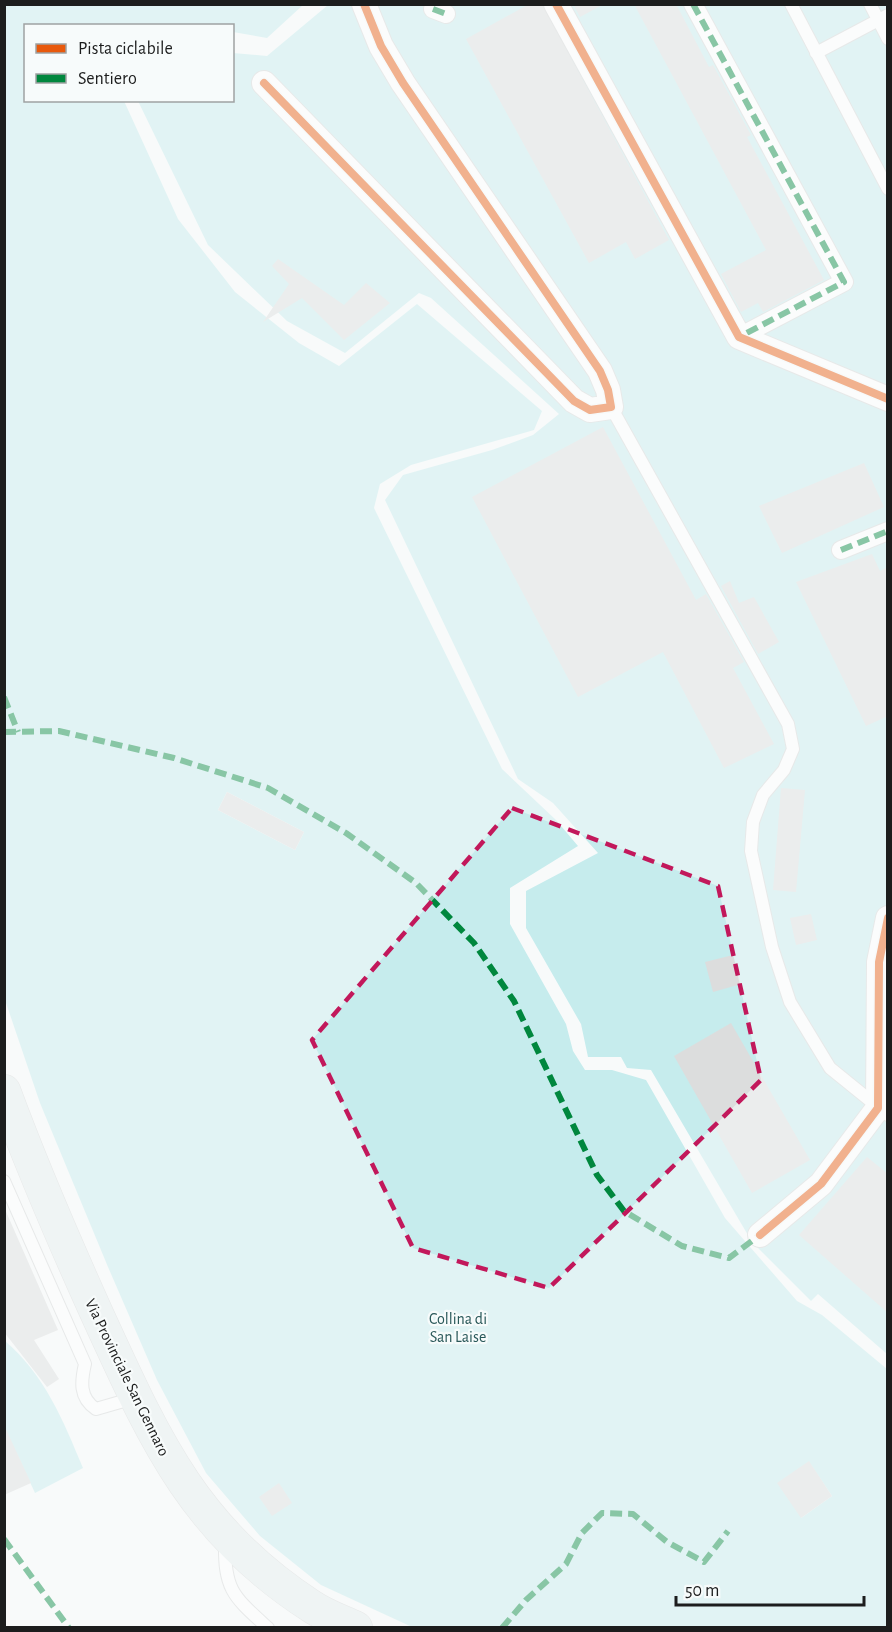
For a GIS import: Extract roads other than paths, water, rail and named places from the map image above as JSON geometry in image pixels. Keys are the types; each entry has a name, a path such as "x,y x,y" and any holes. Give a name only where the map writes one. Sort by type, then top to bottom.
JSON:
{"main road":[{"name":"Via Provinciale San Gennaro","path":"4,1092 45,1197 135,1397 171,1466 226,1537 250,1561 312,1607 356,1628"}],"street":[{"path":"264,83 574,401 590,410 611,407 608,390 600,371 403,83 381,46 364,4"},
{"path":"556,4 739,337 888,399"},
{"path":"693,4 844,282 739,337"},
{"path":"841,550 888,531"},
{"path":"760,1235 821,1184 883,1112 879,962 888,918"}],"lane":[{"path":"791,4 887,187"},
{"path":"870,4 883,18 888,39"},
{"path":"816,53 883,18"},
{"path":"611,407 788,724 793,749 784,770 763,795 753,822 751,851 758,891 790,1002 808,1037 830,1068 883,1112"},
{"path":"4,1181 85,1364 81,1382 83,1394 89,1405 96,1409 135,1397"},
{"path":"226,1537 224,1574 236,1599 268,1628"}],"park label":[{"name":"Collina di San Laise","path":"458,1327"}]}
